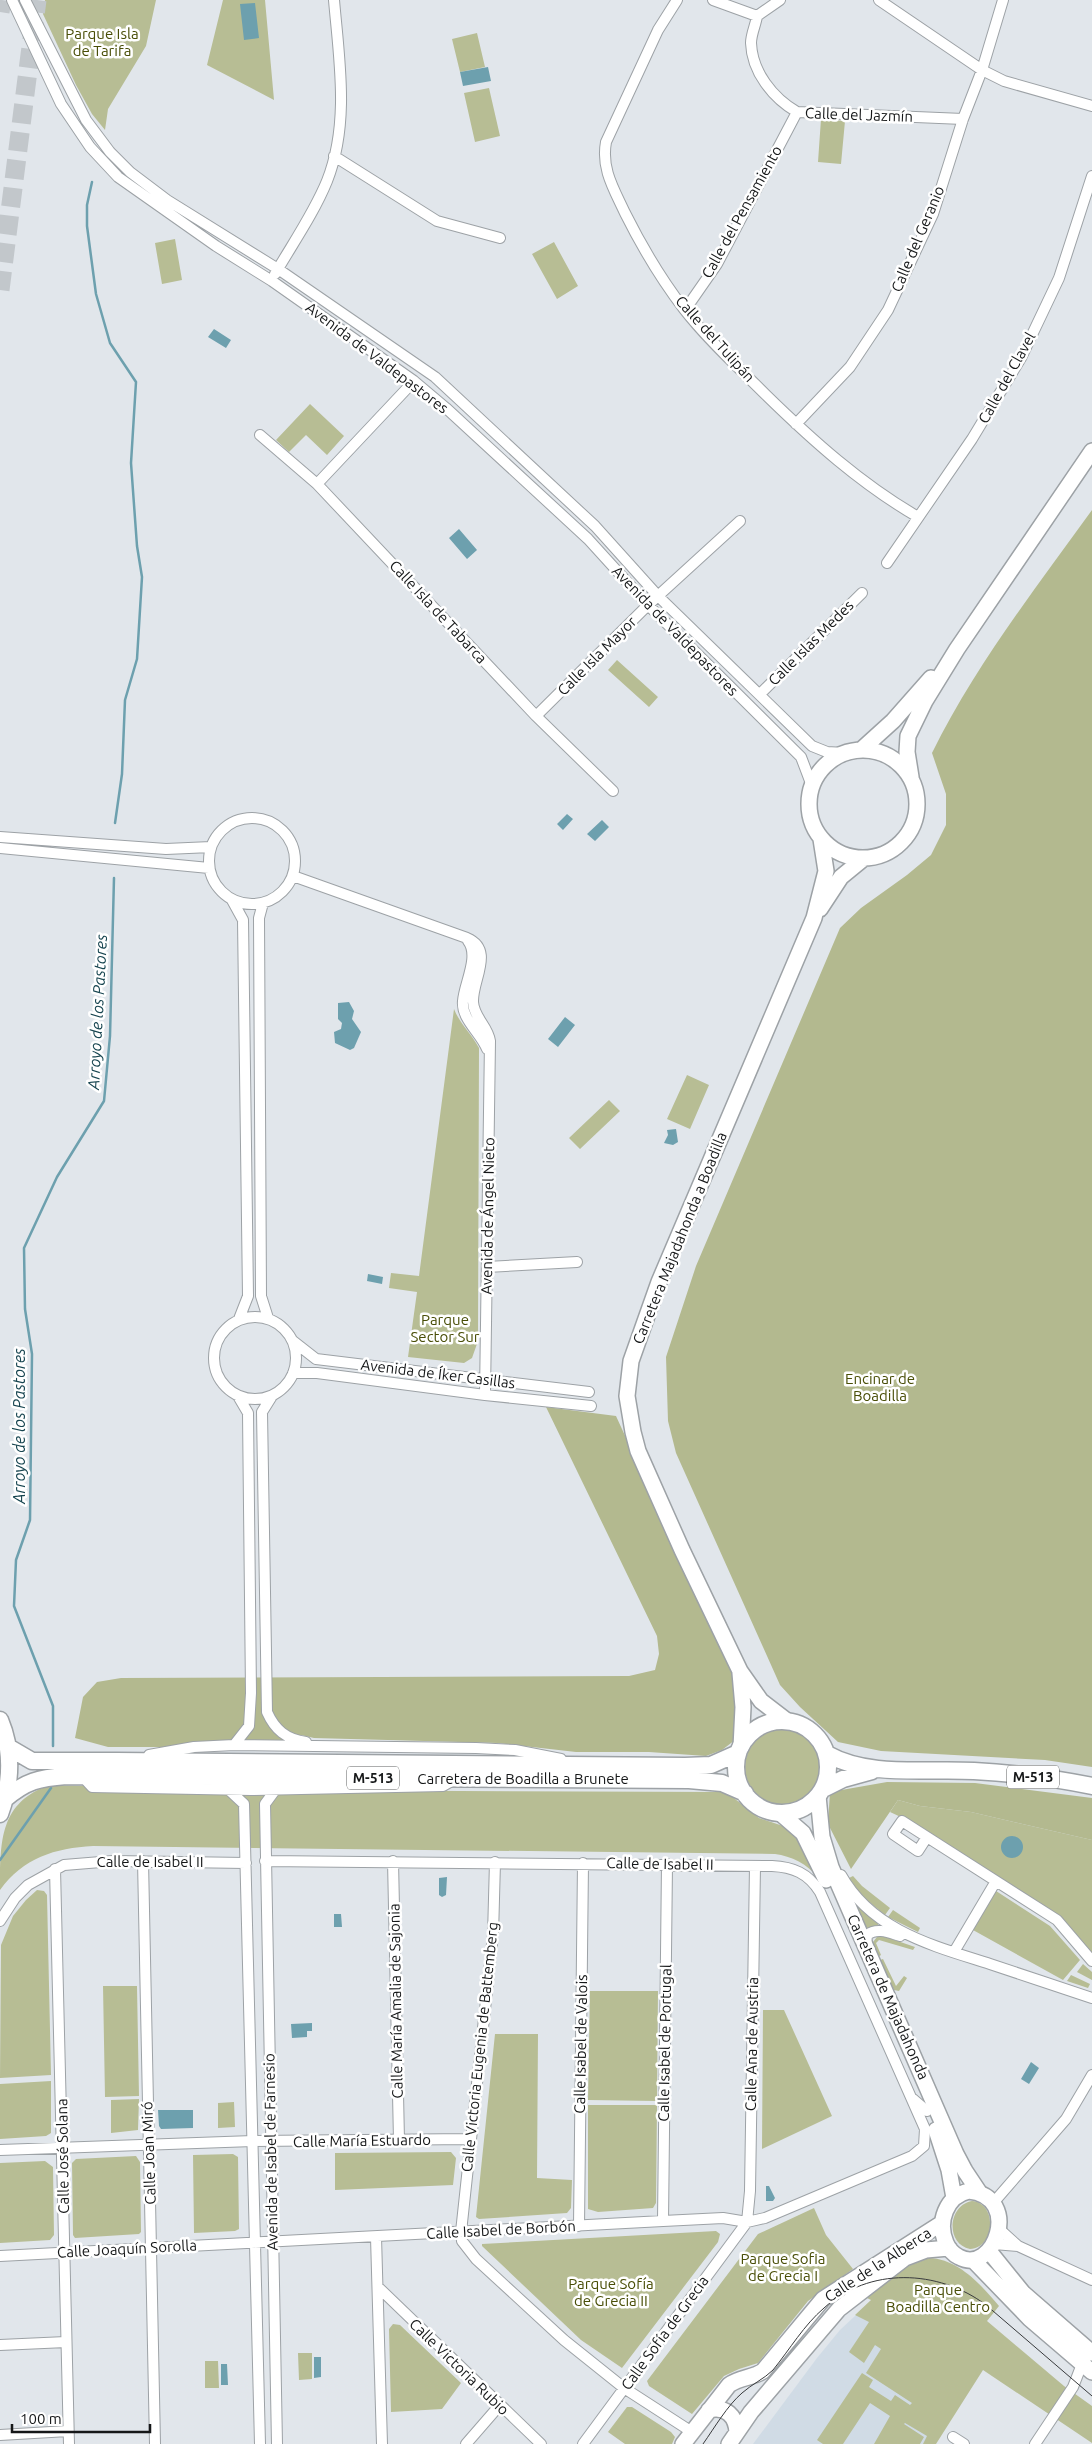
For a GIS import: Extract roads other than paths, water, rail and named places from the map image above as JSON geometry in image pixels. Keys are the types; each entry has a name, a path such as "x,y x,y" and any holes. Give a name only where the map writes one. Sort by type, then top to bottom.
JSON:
{"main road":[{"name":"M-513","path":"0,1720 8,1747 9,1781 3,1807"},
{"name":"M-513","path":"739,1750 756,1729 771,1722 787,1721"},
{"path":"787,1721 802,1725 815,1734 827,1754 828,1772 820,1793"},
{"name":"Carretera de Boadilla a Brunete","path":"8,1747 32,1761 644,1766 711,1765 739,1750"},
{"path":"739,1750 737,1774 745,1793"},
{"name":"M-513","path":"827,1754 851,1764 891,1769 973,1771 1092,1786"},
{"name":"M-513","path":"745,1793 760,1807 780,1813 805,1807 820,1793 862,1773 891,1769"},
{"name":"Carretera de Boadilla a Brunete","path":"3,1807 20,1786 41,1777 82,1776 688,1780 722,1783 745,1793"}],"street":[{"name":"Avenida de Valdepastores","path":"12,0 61,104 90,147 118,178 216,246 272,281 414,381 446,408 588,539 648,605 801,757 812,786"},
{"name":"Avenida de Valdepastores","path":"25,0 86,120 110,152 130,172 167,200 278,269 435,376 595,526 658,596 812,746 827,752 845,753"},
{"path":"272,281 319,197 334,156 342,102 334,0"},
{"name":"Calle del Tulipán","path":"677,0 658,30 606,142 604,156 606,174 644,250 685,310 725,354 796,424 846,468 886,498 918,517"},
{"path":"713,0 757,16 780,0"},
{"path":"879,0 982,70 1004,81 1092,106"},
{"name":"Calle del Geranio","path":"796,424 850,367 888,310 933,214 963,119 982,70 1003,0"},
{"name":"Calle del Jazmín","path":"757,16 751,43 760,74 780,102 796,112 963,119"},
{"name":"Calle del Pensamiento","path":"685,310 717,264 796,112"},
{"path":"334,156 438,221 500,238"},
{"name":"Calle del Clavel","path":"887,563 972,439 1021,358 1059,278 1092,176"},
{"path":"317,484 414,381"},
{"name":"Calle Isla de Tabarca","path":"260,435 317,484 536,716 613,791"},
{"path":"911,777 902,765 890,756 876,751 861,750 845,753 831,761 820,772 812,786 809,814 821,839 833,850 847,856 863,859 880,856 894,850 906,838 914,824 918,808 917,792 911,777 907,752 908,736 925,701 957,649 1092,451"},
{"name":"Calle Isla Mayor","path":"536,716 648,605 740,521"},
{"name":"Calle Islas Medes","path":"760,694 862,593"},
{"path":"861,750 893,720 957,649"},
{"path":"232,900 247,904 263,903 281,893 293,876 295,863 293,849 288,837 278,827 266,821 253,818 233,823 217,836 211,848 209,868 217,887 232,900 242,920 248,1296 239,1319"},
{"path":"3,837 166,849 211,848"},
{"name":"Carretera Majadahonda a Boadilla","path":"787,1721 761,1701 740,1671 638,1451 633,1432 628,1391 631,1361 656,1290 814,918 826,871 821,839"},
{"path":"0,848 209,868"},
{"name":"Carretera Majadahonda a Boadilla","path":"814,918 841,877 863,859"},
{"name":"Avenida de Ángel Nieto","path":"293,876 467,938 475,942 480,948 482,956 473,1002 476,1017 489,1036 488,1267 485,1395"},
{"path":"263,903 259,918 261,1296 268,1318"},
{"path":"488,1267 577,1262"},
{"path":"272,1396 255,1399 238,1396 226,1388 216,1374 213,1358 216,1341 225,1329 239,1319 254,1316 268,1318 284,1328 293,1341 296,1357 293,1373 285,1386 272,1396 262,1412 267,1712 272,1724 280,1733 298,1741 334,1747"},
{"name":"Avenida de Íker Casillas","path":"293,1341 316,1359 589,1392"},
{"name":"Avenida de Íker Casillas","path":"293,1373 317,1373 485,1395 591,1406"},
{"path":"234,1745 249,1726 251,1692 248,1414 238,1396"},
{"name":"Carretera Majadahonda a Boadilla","path":"739,1750 744,1707 740,1671"},
{"path":"116,1761 194,1747 234,1745 505,1750 558,1759 644,1766"},
{"path":"82,1776 92,1787 229,1790 443,1786 456,1778"},
{"name":"Avenida de Isabel de Farnesio","path":"276,1789 265,1804 277,2444"},
{"name":"Avenida de Isabel de Farnesio","path":"229,1790 244,1804 260,2444"},
{"name":"Carretera de Majadahonda","path":"820,1793 820,1824 830,1866 956,2154 978,2192"},
{"name":"Carretera de Majadahonda","path":"780,1813 803,1833 812,1848 928,2111 949,2170 954,2198"},
{"path":"820,1824 833,1858 854,1896 883,1921 921,1941"},
{"path":"927,1838 1057,1920 1092,1961"},
{"name":"Calle Joan Miró","path":"143,1861 155,2444"},
{"name":"Calle de Isabel II","path":"266,1861 755,1866 794,1869 814,1883 841,1937 926,2133 924,2146 919,2151 773,2216 747,2222"},
{"name":"Calle María Amalia de Sajonia","path":"393,1861 399,2140"},
{"name":"Calle de Isabel II","path":"0,1921 15,1898 28,1886 55,1869 75,1862 246,1863"},
{"name":"Calle Victoria Eugenia de Battemberg","path":"461,2232 493,1935 494,1862"},
{"name":"Calle Isabel de Valois","path":"579,2226 583,1863"},
{"name":"Calle Isabel de Portugal","path":"663,2221 666,1864"},
{"name":"Calle Ana de Austria","path":"747,2222 750,2191 755,1866"},
{"name":"Calle José Solana","path":"55,1869 69,2444"},
{"path":"954,1952 996,1882"},
{"path":"866,1945 867,1935 876,1931 921,1941 1092,1998"},
{"path":"994,2202 1086,2098 1092,2075"},
{"name":"Calle de Isabel II","path":"910,2097 928,2111"},
{"name":"Calle María Estuardo","path":"0,2150 253,2141 471,2139"},
{"path":"962,2192 978,2192 994,2202 998,2210 998,2228 991,2248 979,2258 972,2260 962,2259 949,2248 942,2223 954,2198 962,2192"},
{"name":"Calle Isabel de Borbón","path":"255,2242 724,2218 747,2222"},
{"name":"Calle Sofía de Grecia","path":"583,2444 747,2222"},
{"name":"Calle de la Alberca","path":"687,2438 736,2380 755,2375 763,2370 823,2299 942,2223"},
{"path":"998,2228 1018,2246 1092,2280"},
{"path":"461,2232 462,2240 476,2259 564,2340 687,2438"},
{"path":"376,2236 382,2444"},
{"name":"Calle Joaquín Sorolla","path":"0,2256 255,2242"},
{"path":"991,2248 1018,2246"},
{"name":"Calle de la Alberca","path":"733,2438 823,2326 856,2294 890,2267 916,2252 949,2248"},
{"path":"991,2248 1023,2293 1089,2363"},
{"path":"972,2260 1030,2319 1089,2363"},
{"name":"Calle Victoria Rubio","path":"378,2287 499,2406 541,2444"},
{"path":"0,2345 66,2342"},
{"path":"1035,2444 1089,2363"},
{"path":"466,2444 499,2406"},
{"path":"709,2410 721,2409 730,2414 737,2424 733,2438"},
{"path":"0,2435 68,2431"},
{"path":"953,2437 964,2444"}],"water":[{"path":"255,3 259,38 244,40 240,4"},
{"path":"488,67 491,81 463,86 460,72"},
{"path":"214,329 231,340 226,348 208,337"},
{"path":"459,529 477,550 467,559 449,538"},
{"path":"567,814 573,819 563,830 557,824"},
{"path":"602,820 609,827 595,841 587,834"},
{"path":"349,1002 354,1011 352,1019 361,1032 354,1048 350,1050 335,1043 334,1032 341,1029 342,1023 338,1019 338,1003"},
{"path":"565,1017 575,1025 558,1047 548,1039"},
{"path":"676,1129 678,1142 673,1145 664,1143 668,1135 667,1130"},
{"path":"368,1274 383,1277 382,1284 367,1281"},
{"path":"1012,1836 1020,1839 1023,1847 1020,1855 1012,1858 1004,1855 1001,1847 1004,1839"},
{"path":"447,1877 446,1895 442,1897 439,1895 439,1878"},
{"path":"334,1914 341,1914 342,1927 334,1927"},
{"path":"312,2023 312,2031 307,2031 307,2037 292,2038 291,2024"},
{"path":"1031,2062 1039,2068 1029,2084 1021,2079"},
{"path":"158,2110 193,2110 193,2128 161,2129 159,2126"},
{"path":"766,2186 769,2186 775,2198 773,2201 766,2201"},
{"path":"314,2357 321,2357 321,2377 314,2378"},
{"path":"221,2364 227,2364 228,2385 221,2385"}],"waterway":[{"name":"Arroyo de los Pastores","path":"92,182 87,205 87,226 96,294 110,343 136,382 131,463 137,546 142,577 137,659 125,700 122,774 115,823"},
{"name":"Arroyo de los Pastores","path":"53,1746 53,1706 14,1606 16,1560 30,1520 32,1354 25,1309 24,1248 57,1177 104,1101 110,1036 114,878"},
{"name":"Arroyo de los Pastores","path":"0,1860 51,1788"}],"tunnel":[{"path":"0,12 2,0"},
{"path":"0,290 37,0"}],"tram line":[{"path":"703,2444 731,2404 773,2370 824,2308 842,2295 862,2285 882,2280 926,2279 967,2293 986,2305 1092,2396"}],"park label":[{"name":"Parque Isla de Tarifa","path":"102,42"},
{"name":"Parque Sector Sur","path":"445,1328"},
{"name":"Encinar de Boadilla","path":"880,1388"},
{"name":"Parque Sofia de Grecia I","path":"783,2268"},
{"name":"Parque Sofía de Grecia II","path":"611,2292"},
{"name":"Parque Boadilla Centro","path":"938,2298"}]}
